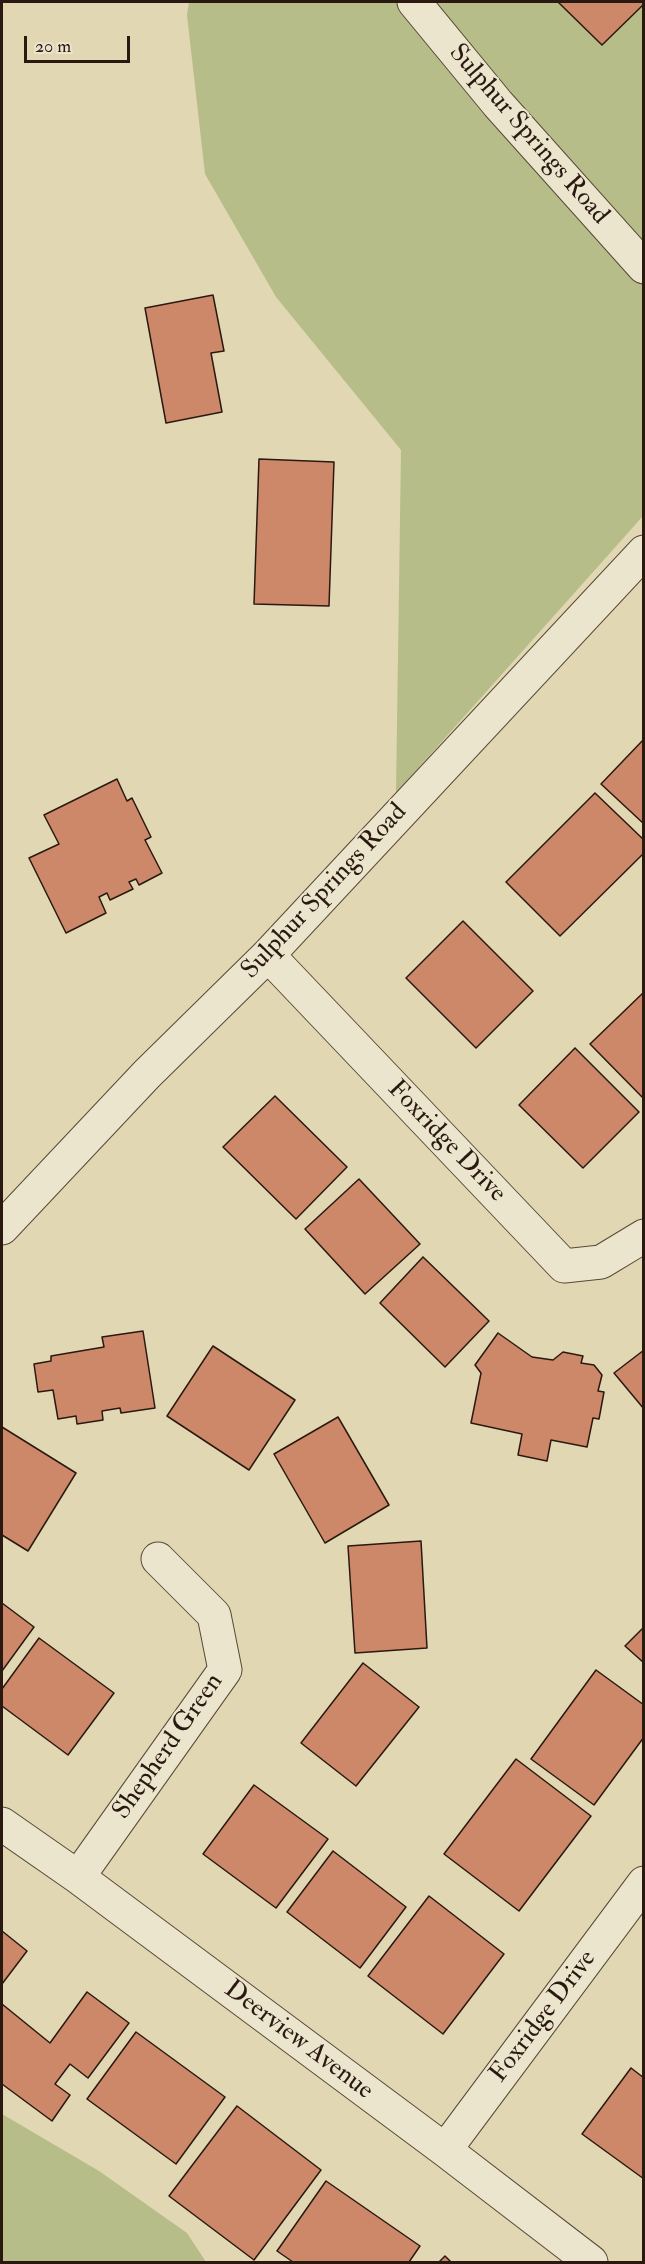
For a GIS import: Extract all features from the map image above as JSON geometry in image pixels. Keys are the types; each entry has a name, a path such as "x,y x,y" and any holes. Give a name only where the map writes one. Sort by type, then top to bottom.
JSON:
{"street":[{"name":"Sulphur Springs Road","path":"414,2 498,104 644,267"},
{"name":"Sulphur Springs Road","path":"2,1228 147,1074 268,955 644,552"},
{"name":"Foxridge Drive","path":"268,955 564,1266 601,1262 644,1236"},
{"name":"Shepherd Green","path":"78,1877 225,1670 214,1615 158,1559"},
{"name":"Deerview Avenue","path":"2,1824 78,1877 445,2150 591,2262"},
{"name":"Foxridge Drive","path":"445,2150 644,1883"}],"green space":[{"path":"189,2 643,2 643,516 396,793 401,450 276,297 205,174 187,15"},
{"path":"2,2114 99,2171 187,2233 206,2262 2,2262"}],"building":[{"path":"558,2 644,2 644,4 602,45"},
{"path":"213,295 224,351 211,353 222,412 166,423 145,308"},
{"path":"259,459 334,462 329,606 254,604"},
{"path":"644,739 644,824 601,784"},
{"path":"117,779 127,801 132,798 151,837 145,840 162,873 139,885 136,879 129,882 133,889 110,900 107,893 99,897 106,913 66,933 29,858 59,844 44,815"},
{"path":"595,793 644,840 644,853 560,936 506,882"},
{"path":"463,921 533,991 476,1048 406,978"},
{"path":"644,992 644,1099 590,1044"},
{"path":"575,1048 639,1112 583,1168 519,1105"},
{"path":"275,1096 347,1167 296,1219 223,1147"},
{"path":"359,1179 420,1244 365,1294 305,1229"},
{"path":"423,1257 489,1321 445,1367 380,1303"},
{"path":"143,1331 155,1408 121,1413 120,1408 102,1411 103,1420 77,1424 76,1416 58,1419 53,1390 38,1392 34,1364 51,1361 51,1356 104,1347 102,1337"},
{"path":"498,1333 532,1357 553,1360 563,1352 583,1356 581,1363 594,1365 602,1375 598,1391 604,1392 599,1419 593,1418 587,1447 551,1440 547,1461 518,1455 522,1434 471,1423 481,1373 475,1365"},
{"path":"213,1346 295,1400 249,1470 167,1416"},
{"path":"644,1350 644,1409 614,1373"},
{"path":"338,1417 389,1505 325,1543 274,1454"},
{"path":"2,1427 76,1473 28,1551 2,1535"},
{"path":"421,1541 427,1648 355,1653 348,1546"},
{"path":"2,1603 34,1627 2,1671"},
{"path":"644,1627 644,1663 625,1646"},
{"path":"39,1638 114,1693 68,1755 2,1706 2,1689"},
{"path":"363,1663 419,1707 356,1786 301,1743"},
{"path":"596,1670 644,1705 644,1737 594,1805 531,1759"},
{"path":"516,1759 591,1816 519,1911 444,1854"},
{"path":"254,1785 328,1839 276,1908 203,1854"},
{"path":"333,1851 406,1907 360,1968 287,1912"},
{"path":"429,1896 504,1954 443,2034 368,1976"},
{"path":"2,1931 27,1951 2,1984"},
{"path":"87,1992 129,2023 88,2078 70,2064 55,2084 70,2095 52,2121 2,2084 2,2004 50,2043"},
{"path":"136,2032 225,2097 176,2164 87,2099"},
{"path":"631,2068 644,2078 644,2179 582,2134"},
{"path":"237,2106 321,2170 254,2260 169,2196"},
{"path":"326,2181 420,2246 409,2262 293,2262 277,2251"},
{"path":"445,2256 451,2262 439,2262"}]}
